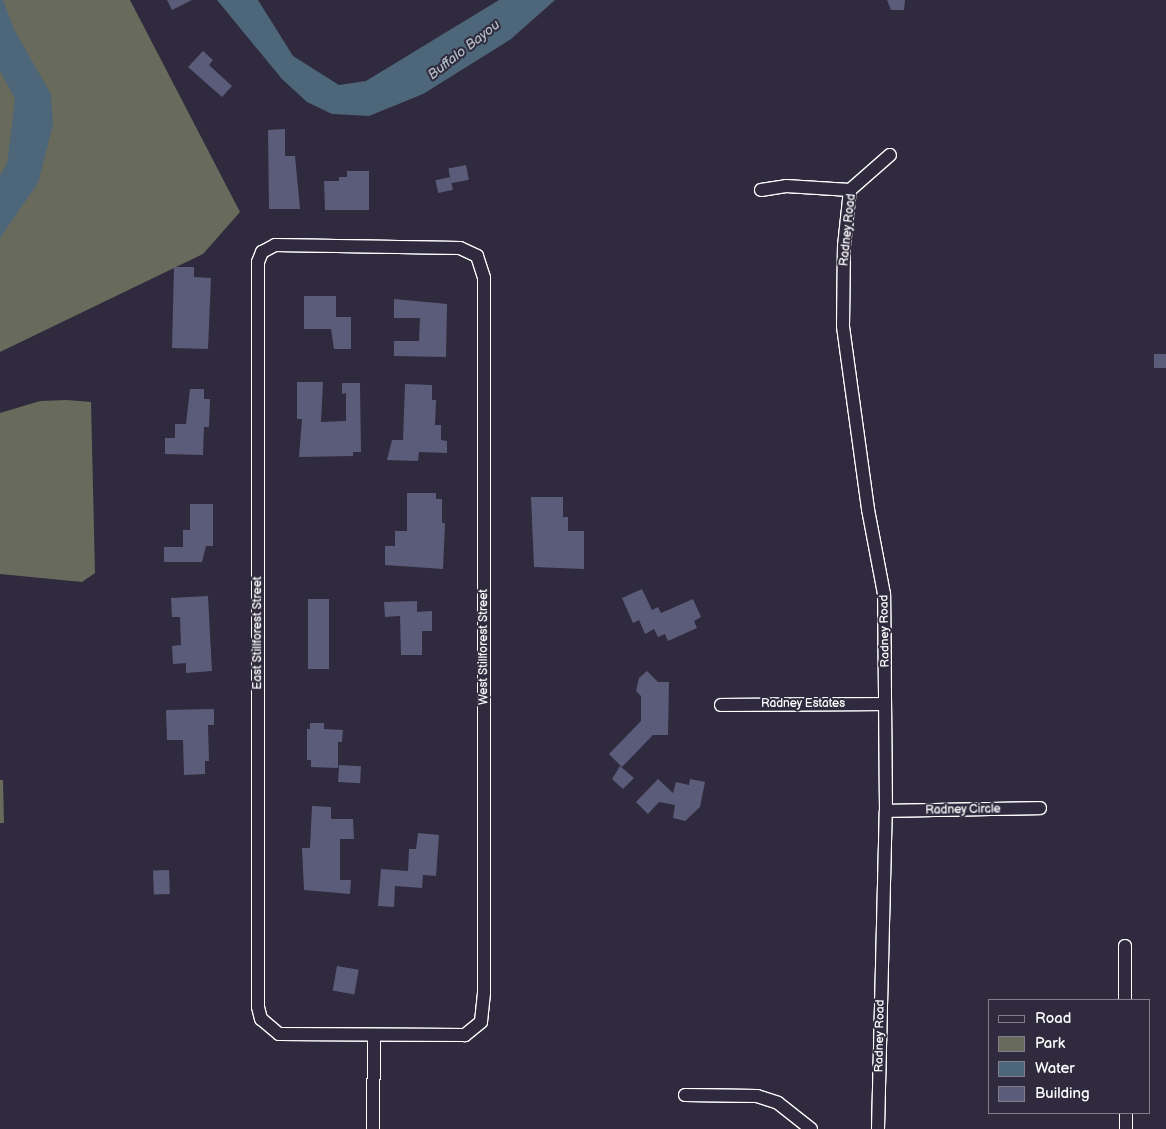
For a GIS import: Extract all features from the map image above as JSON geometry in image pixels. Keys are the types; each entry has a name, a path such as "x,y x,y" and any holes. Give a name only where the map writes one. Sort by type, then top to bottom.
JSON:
{"street":[{"name":"Radney Road","path":"878,1129 886,811 884,594 868,509 843,326 844,246 850,190 890,155"},
{"path":"761,190 793,186 850,190"},
{"name":"East Stillforest Street","path":"374,1037 279,1034 261,1019 258,1007 258,262 262,252 275,245 384,246"},
{"name":"West Stillforest Street","path":"374,1037 465,1036 481,1022 484,993 484,278 477,256 460,248 384,246"},
{"name":"Radney Estates","path":"720,705 885,704"},
{"name":"Radney Circle","path":"886,811 1040,808"},
{"path":"1125,946 1125,999"},
{"path":"373,1129 374,1037"},
{"path":"685,1095 757,1096 778,1103 811,1129"},
{"path":"1126,1114 1126,1129"}],"green space":[{"path":"0,0 130,0 240,212 203,254 0,352"},
{"path":"67,400 91,402 95,573 82,582 0,574 0,413 40,401"},
{"path":"0,780 3,780 4,823 0,823"}],"water":[{"path":"0,0 3,0 15,31 51,94 53,125 38,183 0,238 0,175 7,164 15,99 0,71"},
{"name":"Buffalo Bayou","path":"217,0 258,0 293,56 339,85 366,81 499,0 555,0 511,39 423,94 369,116 332,114 307,102 282,79"}],"building":[{"path":"167,0 192,0 172,10"},
{"path":"887,0 905,0 904,10 891,10"},
{"path":"203,51 213,60 209,65 232,86 222,97 188,67"},
{"path":"285,129 285,156 295,156 300,209 269,209 268,130"},
{"path":"466,165 469,180 451,183 448,168"},
{"path":"347,171 369,171 369,210 325,210 324,181 339,181 339,177 347,177"},
{"path":"450,177 453,190 438,193 435,180"},
{"path":"174,267 194,267 194,277 211,278 208,349 172,348"},
{"path":"304,296 336,296 336,317 351,317 351,349 334,349 331,329 304,329"},
{"path":"394,299 447,304 446,357 394,356 394,341 419,341 420,318 394,318"},
{"path":"1154,354 1166,354 1166,368 1154,368"},
{"path":"297,382 323,382 321,422 346,421 346,393 342,394 342,383 360,383 361,452 353,452 353,456 299,457 302,419 297,419"},
{"path":"405,384 432,385 432,400 436,400 435,425 441,425 441,440 447,441 447,453 419,452 418,461 387,460 392,440 403,440"},
{"path":"190,389 204,389 204,399 210,399 209,427 204,427 203,455 165,454 165,438 175,438 175,424 186,424"},
{"path":"407,493 436,493 436,499 442,499 442,523 445,523 443,569 385,565 385,546 395,546 395,531 407,531"},
{"path":"531,497 563,497 563,517 568,517 568,531 584,531 584,569 534,567"},
{"path":"190,504 213,504 213,546 206,546 202,562 164,562 164,547 183,547 183,530 190,530"},
{"path":"642,589 652,610 658,607 661,613 693,599 701,617 694,621 697,628 668,641 665,634 658,637 654,629 645,634 639,620 633,623 622,598"},
{"path":"208,596 212,671 186,673 186,663 173,664 172,646 181,645 180,617 172,617 171,598"},
{"path":"308,599 329,599 329,669 308,669"},
{"path":"417,601 417,612 432,611 432,631 422,631 422,655 401,655 400,616 385,617 384,602"},
{"path":"647,671 658,682 669,682 668,735 653,735 622,767 609,754 641,721 641,696 636,691 639,678"},
{"path":"214,709 214,725 208,725 209,761 205,761 205,774 184,775 183,740 167,740 166,710"},
{"path":"310,723 324,723 324,729 343,730 342,742 338,742 338,768 311,767 311,760 307,760 307,729 310,729"},
{"path":"339,765 361,766 360,783 338,782"},
{"path":"620,766 634,778 623,789 612,779"},
{"path":"658,779 673,793 676,782 689,785 690,779 705,782 700,807 685,821 673,818 675,805 659,802 648,814 636,802"},
{"path":"312,806 331,807 331,819 353,819 354,839 340,839 340,880 351,880 350,894 304,890 302,848 310,848"},
{"path":"418,833 439,835 436,876 423,875 422,888 395,886 394,907 378,906 381,869 408,871 409,849 416,849"},
{"path":"169,870 170,894 154,895 153,871"},
{"path":"337,966 359,970 354,994 333,991"}]}
